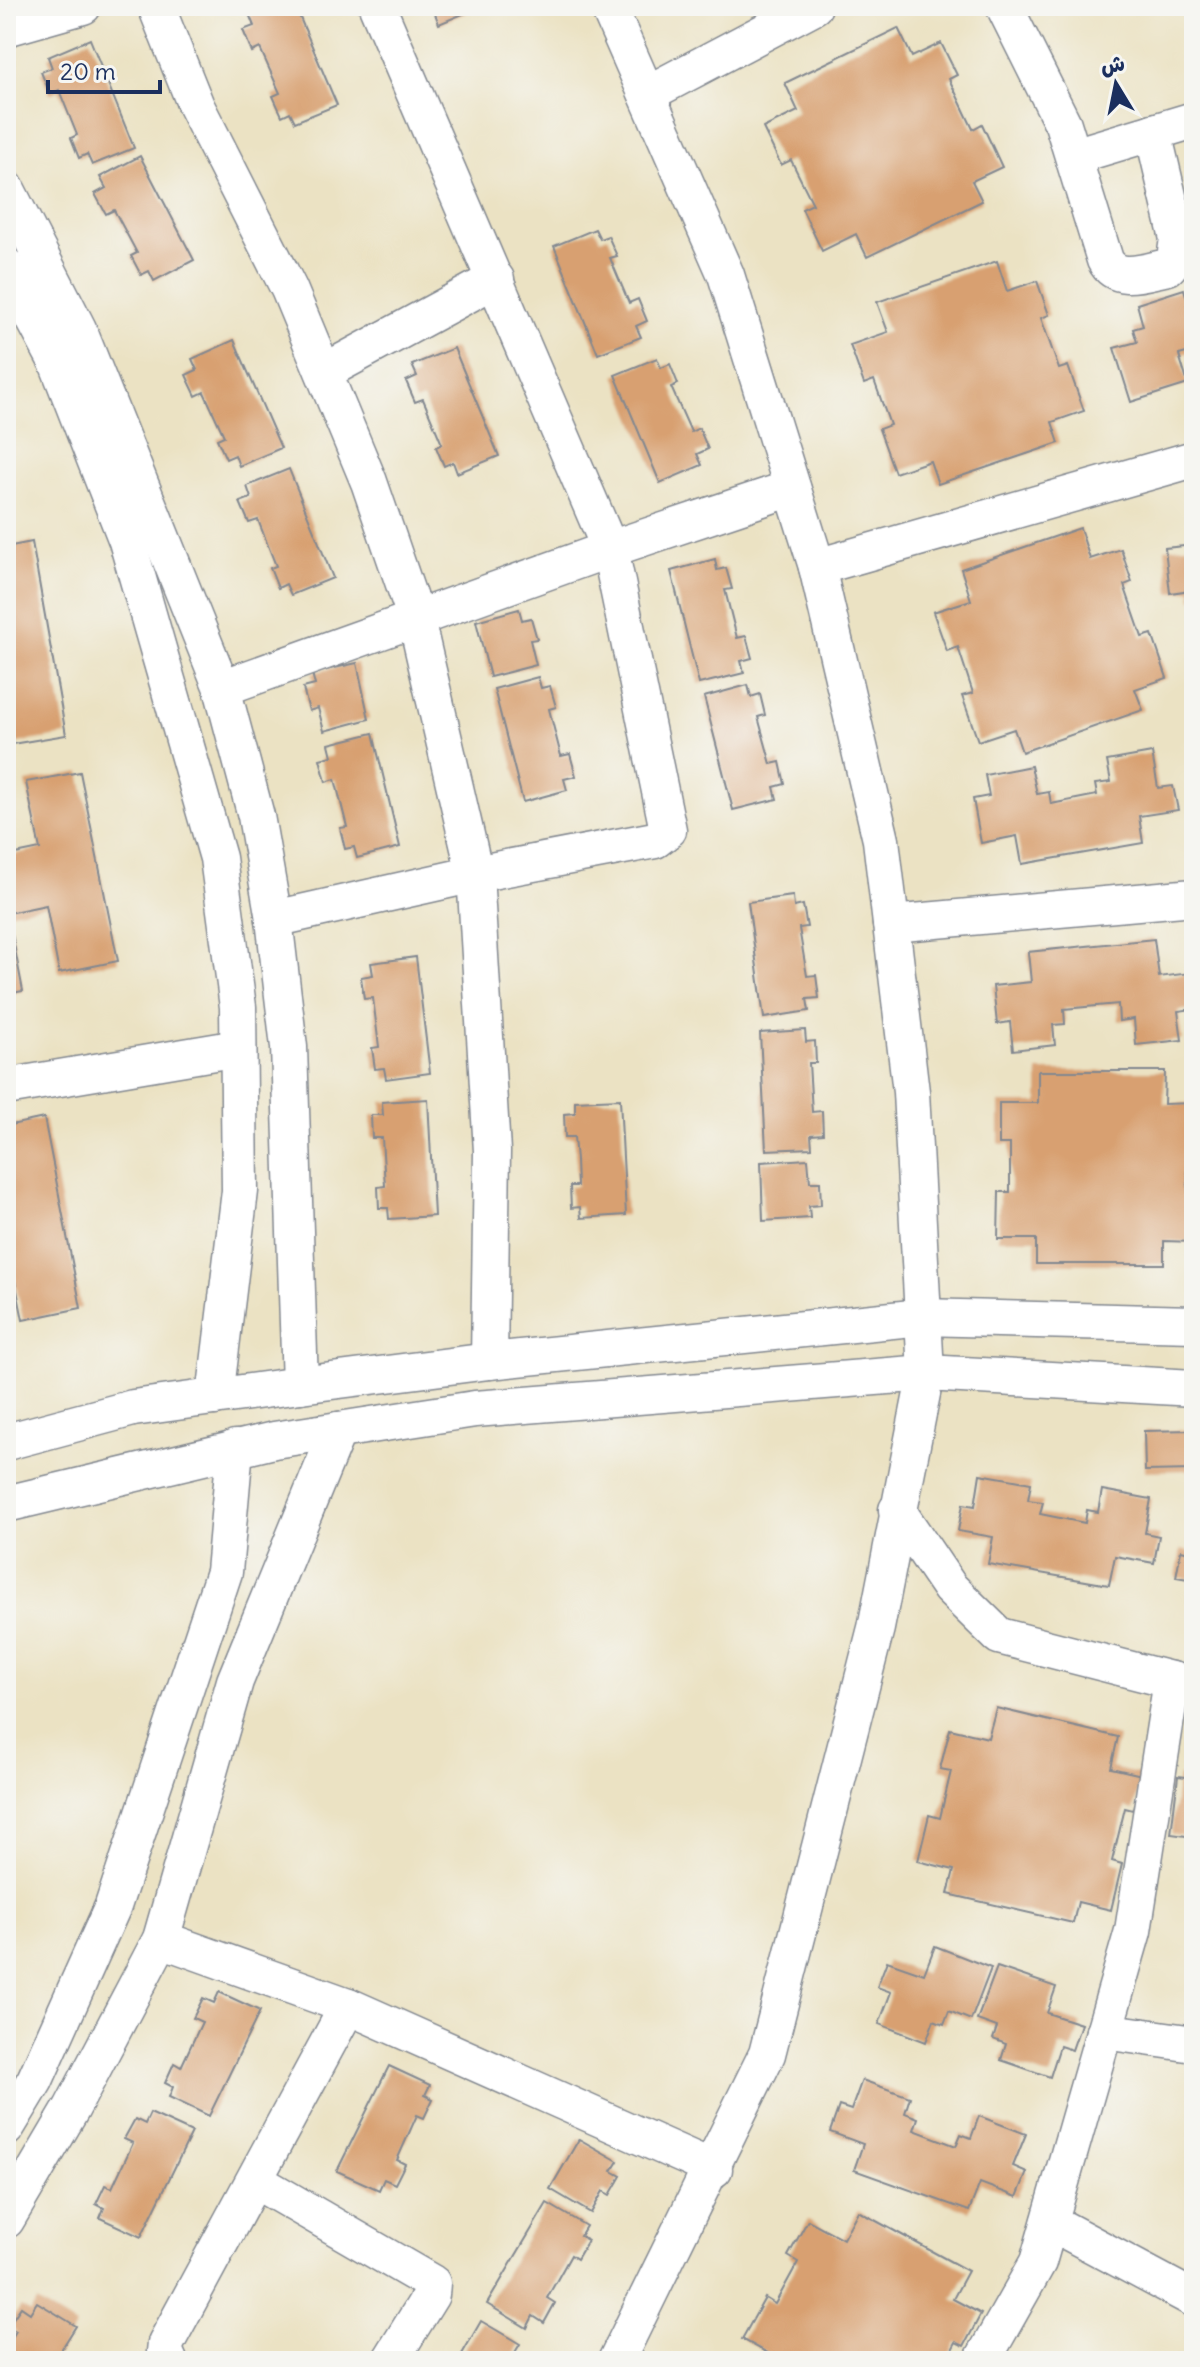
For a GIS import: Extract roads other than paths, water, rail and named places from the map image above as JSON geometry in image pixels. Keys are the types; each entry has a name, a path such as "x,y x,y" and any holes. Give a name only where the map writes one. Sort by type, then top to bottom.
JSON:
{"street":[{"path":"6,28 83,6"},
{"path":"156,6 196,106 289,289 369,482 416,619 475,874 492,1151 489,1361"},
{"path":"274,919 475,874 655,840 668,830 610,549 377,6"},
{"path":"608,6 726,275 817,567 881,840 911,1092 926,1373 876,1628 767,2054 714,2169 618,2360"},
{"path":"647,94 814,6"},
{"path":"1004,6 1063,124 1088,210 1110,268 1123,275 1168,267 1175,259 1178,239 1153,132"},
{"path":"1074,156 1194,120"},
{"path":"6,188 78,329 222,688 256,816 274,919 289,1047 300,1385"},
{"path":"6,266 57,362 127,541 218,858 238,1007 240,1191 215,1397"},
{"path":"324,372 496,279"},
{"path":"817,567 1194,459"},
{"path":"222,688 610,549 792,488"},
{"path":"891,924 1194,897"},
{"path":"6,1087 238,1048"},
{"path":"6,1442 133,1408 300,1385 489,1361 922,1317 1194,1324"},
{"path":"6,1504 235,1448 475,1409 926,1373 1194,1388"},
{"path":"6,2220 72,2108 161,1939 235,1681 338,1430"},
{"path":"6,2128 35,2080 113,1906 224,1572 235,1448"},
{"path":"897,1510 950,1588 999,1636 1183,1683 1133,1931 1050,2222 1038,2262 982,2361"},
{"path":"161,1939 348,2006 714,2169"},
{"path":"169,2361 165,2352 166,2343 348,2006"},
{"path":"1104,2031 1194,2044"},
{"path":"256,2181 432,2283 431,2295 390,2361"},
{"path":"1050,2222 1194,2299"}]}
